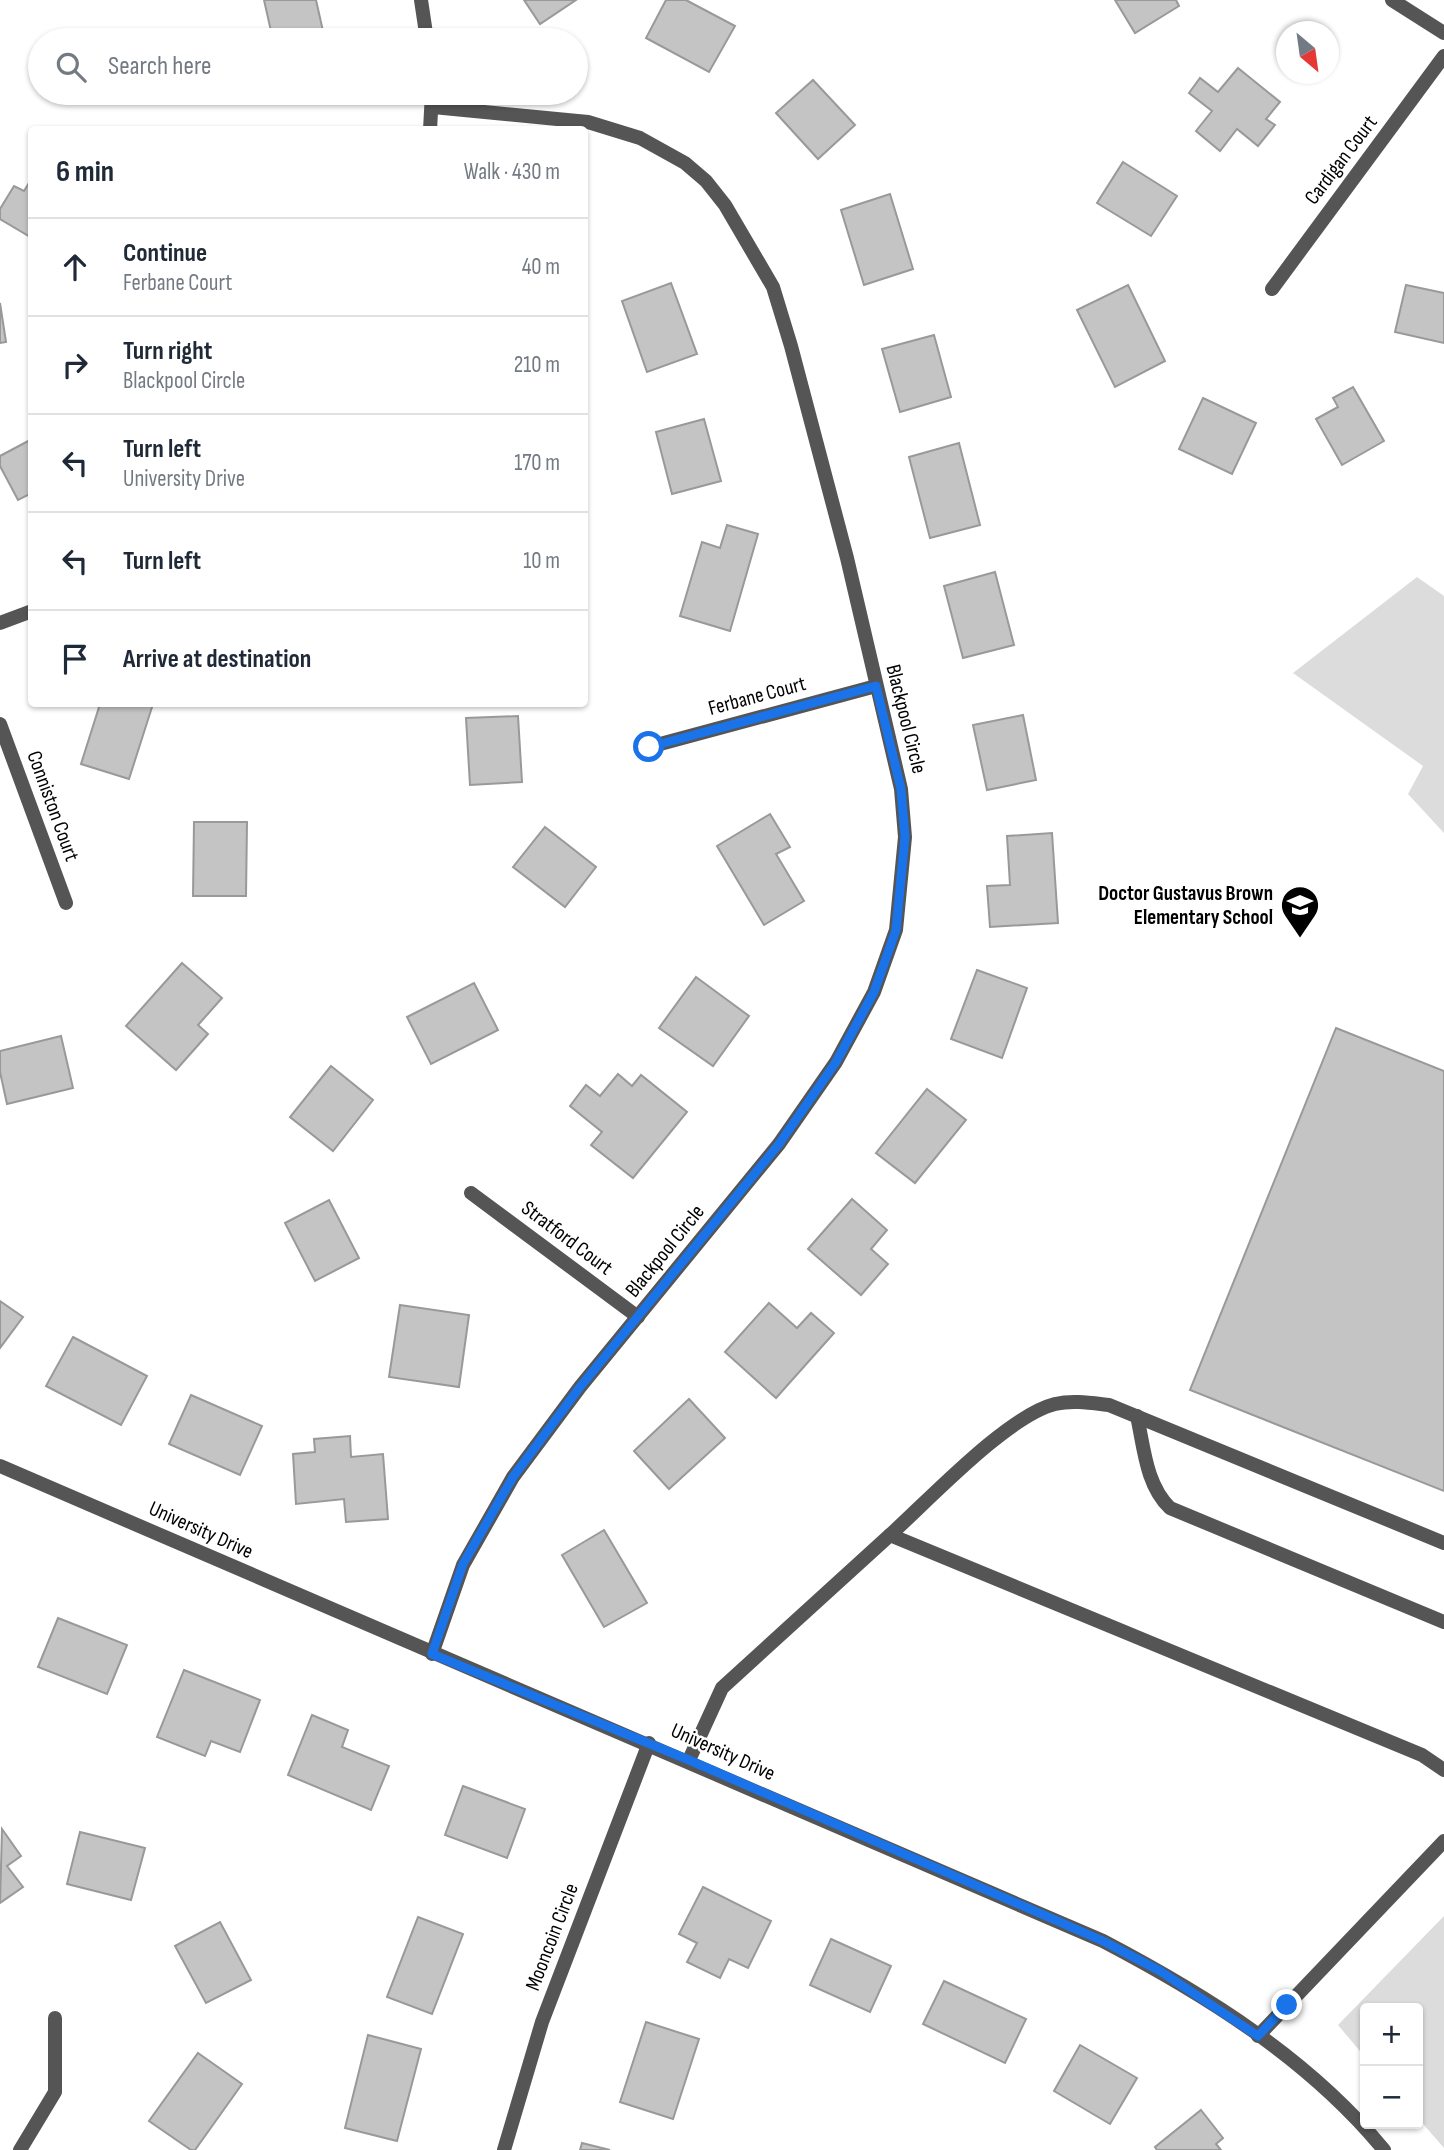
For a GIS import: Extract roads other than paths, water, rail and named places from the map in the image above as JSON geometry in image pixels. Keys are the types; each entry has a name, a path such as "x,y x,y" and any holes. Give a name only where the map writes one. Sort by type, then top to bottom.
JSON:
{"street":[{"path":"421,0 425,28"},
{"path":"1392,0 1444,33"},
{"name":"Cardigan Court","path":"1272,289 1444,57"},
{"path":"430,126 432,105"},
{"name":"Blackpool Circle","path":"432,1654 463,1564 513,1477 550,1425 779,1144 836,1062 874,992 896,930 905,837 901,789 848,558 777,299 725,205 706,181 685,163 640,138 588,122 468,105"},
{"path":"0,623 28,612"},
{"name":"Ferbane Court","path":"649,747 876,686"},
{"name":"Conniston Court","path":"0,724 66,903"},
{"name":"Stratford Court","path":"471,1193 638,1317"},
{"path":"689,1760 722,1688 1007,1429 1029,1415 1055,1404 1083,1401 1110,1405 1444,1543"},
{"path":"1137,1416 1152,1484 1158,1497 1170,1508 1444,1622"},
{"name":"University Drive","path":"0,1466 432,1654 689,1760 1103,1941 1160,1971 1258,2036 1337,2098 1384,2150"},
{"path":"890,1535 1422,1755 1444,1770"},
{"name":"Mooncoin Circle","path":"504,2150 542,2022 649,1743"},
{"path":"1258,2036 1444,1841"},
{"path":"20,2150 55,2092 55,2018"}],"place":[{"name":"Doctor Gustavus Brown Elementary School","path":"1300,939"}]}
